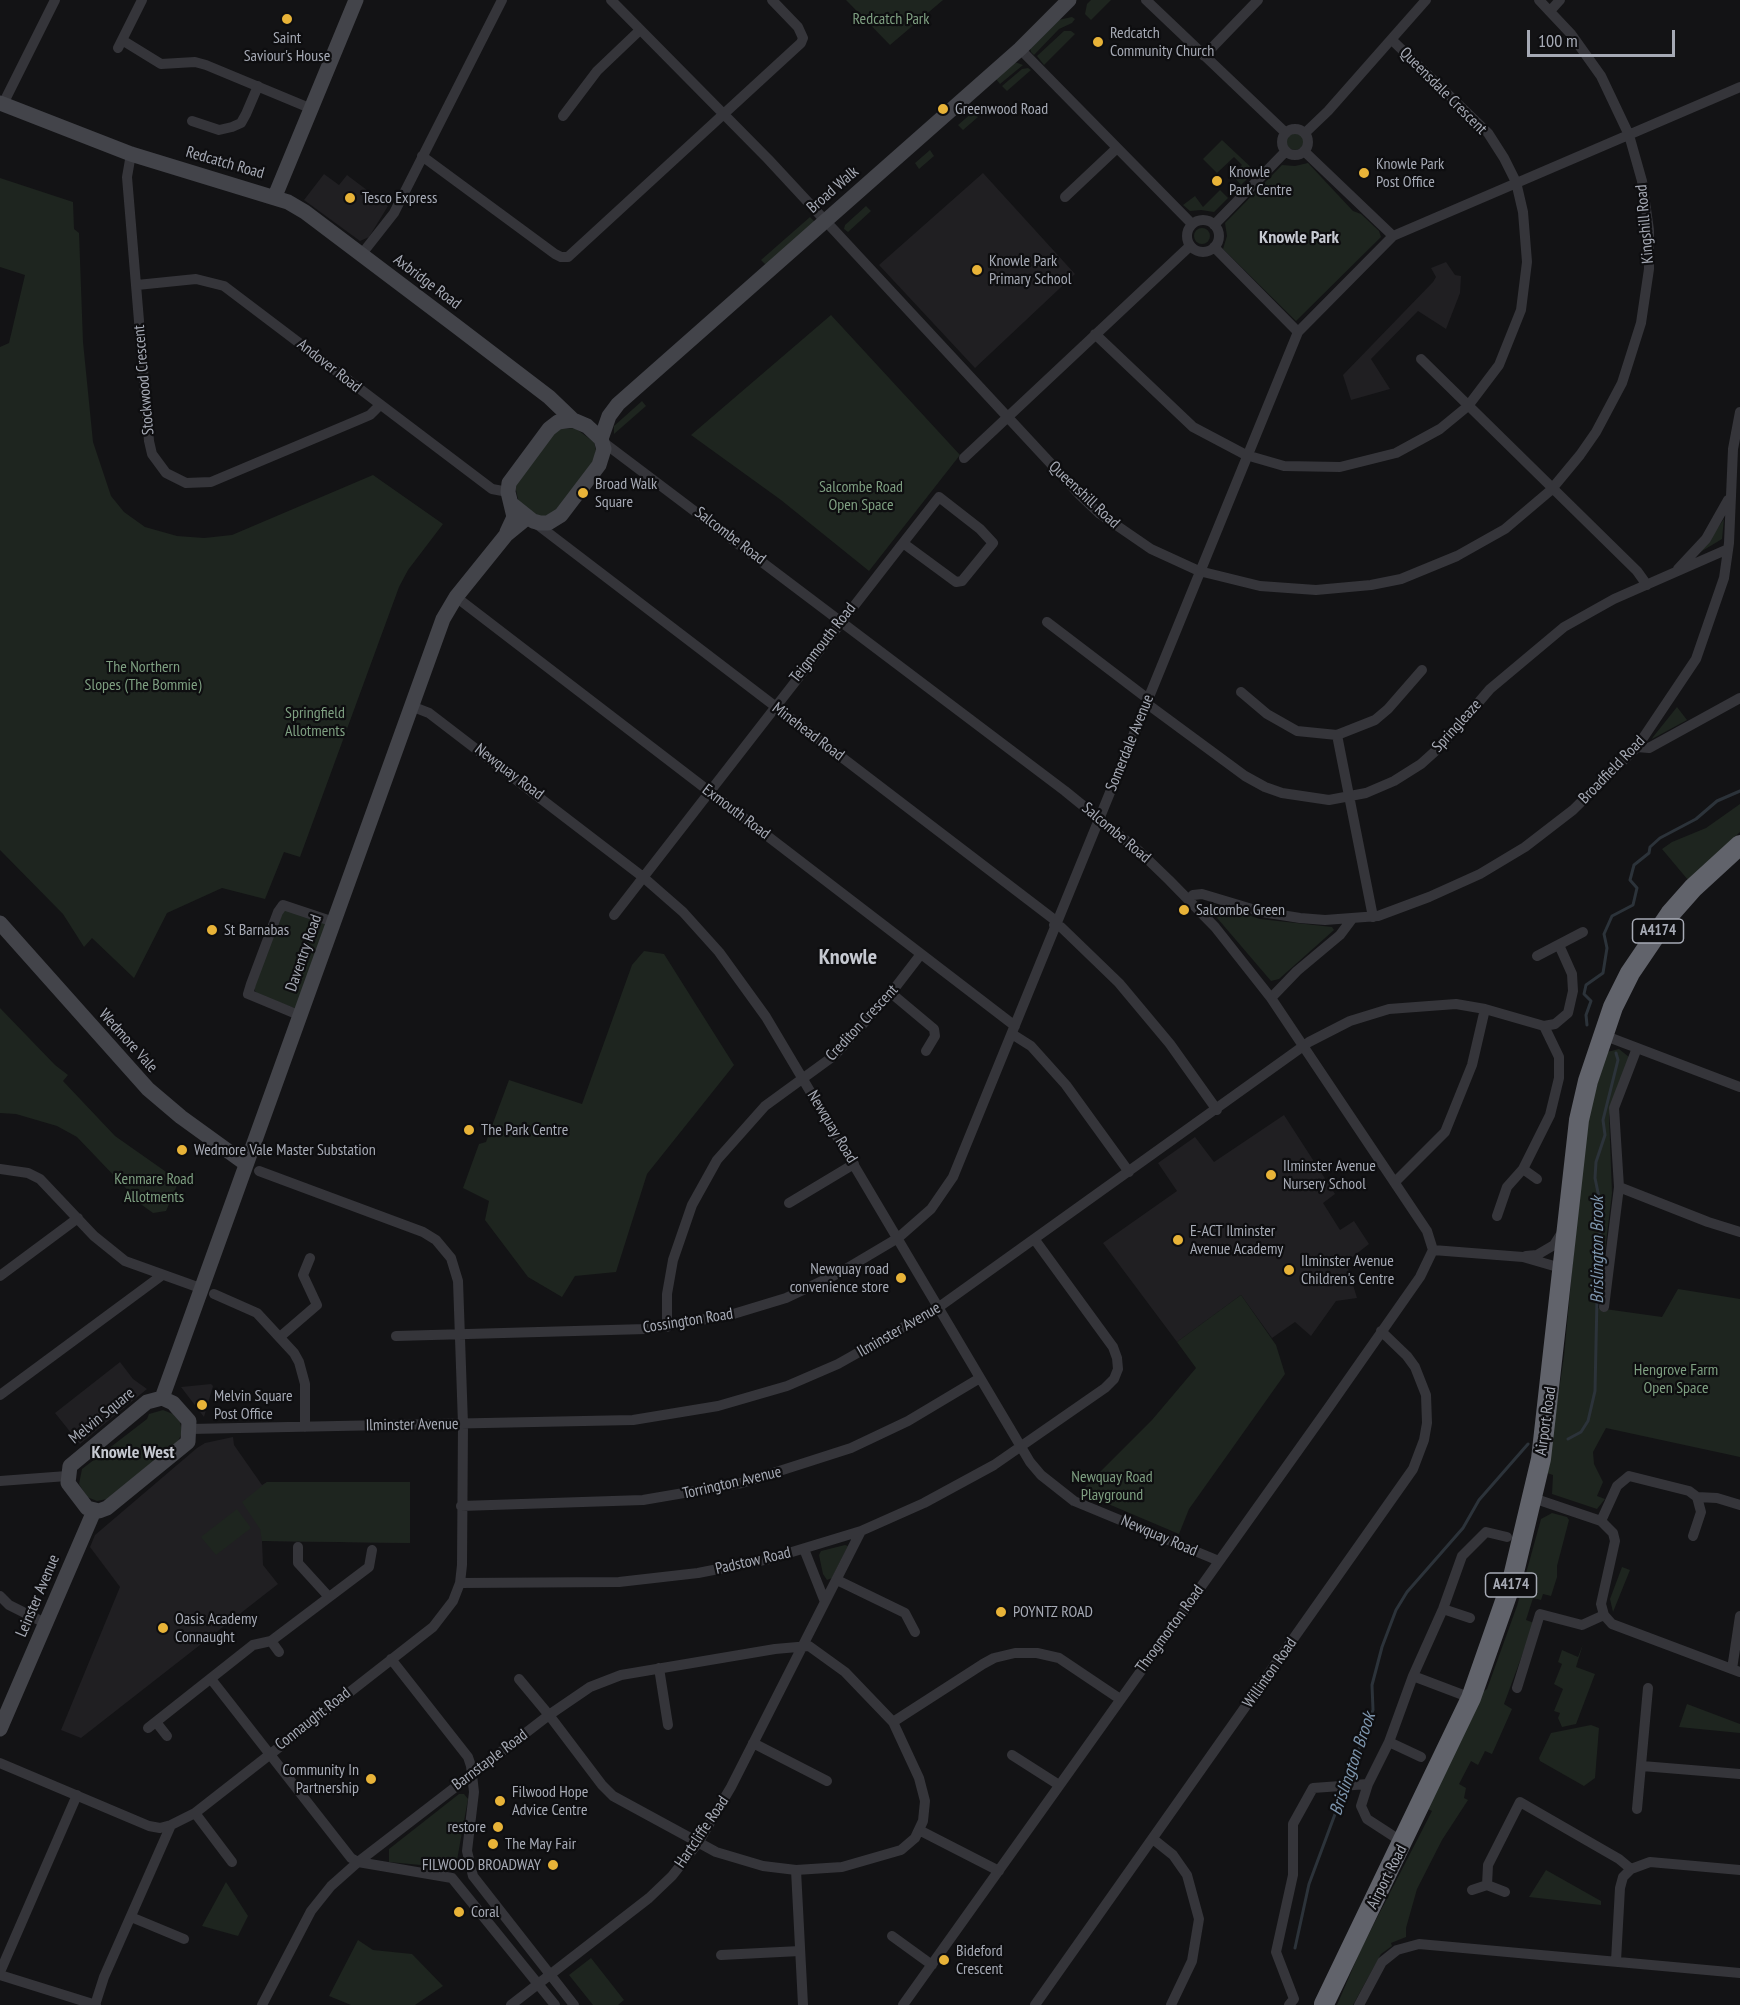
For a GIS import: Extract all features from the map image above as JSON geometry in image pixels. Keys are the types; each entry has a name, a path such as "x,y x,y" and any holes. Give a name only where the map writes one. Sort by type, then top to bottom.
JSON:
{"highway":[{"name":"Airport Road","path":"1324,2005 1404,1843 1471,1698 1500,1622 1533,1498 1550,1393 1565,1228 1579,1120 1617,998 1648,944 1693,888 1740,845"}],"street":[{"path":"2,104 55,0"},
{"path":"142,0 120,44 161,64 195,62 312,109"},
{"name":"Redcatch Road","path":"2,104 131,154 275,196 356,0"},
{"path":"361,255 394,213 502,0"},
{"name":"Queenshill Road","path":"611,0 824,221 1007,418 1100,514 1151,549 1200,571 1229,580 1294,590 1339,589 1401,579 1457,556 1505,530 1551,490"},
{"path":"422,156 555,254 568,257 801,43 803,38 798,27 772,0"},
{"path":"1146,0 1286,133"},
{"path":"1204,56 1258,0"},
{"path":"1305,133 1426,0"},
{"name":"Kingshill Road","path":"1539,0 1551,10 1601,76 1629,135 1642,181 1649,230 1650,269 1641,322 1622,384 1611,407 1580,455 1551,490"},
{"path":"1551,10 1560,0"},
{"name":"Broad Walk","path":"575,421 598,416 618,404 1020,49 1064,2"},
{"path":"563,116 597,71 640,30"},
{"name":"Queensdale Crescent","path":"1095,334 1193,428 1246,455 1284,465 1312,468 1368,462 1419,442 1468,406 1482,390 1507,348 1524,296 1526,239 1516,182 1488,133 1392,40"},
{"path":"1020,49 1192,224"},
{"path":"192,121 219,130 241,123 258,86"},
{"path":"1214,247 1298,333 1393,236 1740,87"},
{"path":"1293,129 1305,133 1308,140 1304,151 1295,155 1286,151 1282,140 1286,133 1293,129"},
{"path":"1065,197 1116,148"},
{"path":"1214,225 1286,151"},
{"path":"1304,151 1393,236"},
{"name":"Stockwood Crescent","path":"131,154 127,177 149,441 160,467 172,478 194,485 211,482 356,422 370,415 380,405"},
{"name":"Axbridge Road","path":"275,196 305,212 554,402 575,421"},
{"path":"1190,246 1187,232 1192,224 1203,220 1214,225 1218,233 1214,247"},
{"path":"1190,246 1202,252 1214,247"},
{"path":"964,458 1190,246"},
{"name":"Andover Road","path":"136,285 196,279 225,286 492,489 510,499"},
{"name":"Somerdale Avenue","path":"898,1238 931,1209 953,1178 1246,455 1298,333"},
{"path":"1421,359 1551,490 1637,572 1647,585"},
{"path":"549,429 555,415 554,402"},
{"name":"Broad Walk","path":"602,440 609,417 618,404"},
{"name":"Broadfield Road","path":"1189,899 1193,895 1202,894 1262,912 1300,918 1374,917 1458,885 1525,847 1574,810 1637,747 1696,659 1717,603 1732,544 1729,498 1732,448 1740,412"},
{"path":"561,515 548,523 530,519 510,499 514,474 549,429 558,422 575,421 602,440 604,449 599,465"},
{"name":"Salcombe Road","path":"602,440 1100,818 1189,899 1222,936 1271,998 1305,1046 1427,1231 1433,1250"},
{"path":"560,542 553,530 561,515 599,465 612,456 625,456"},
{"name":"Teignmouth Road","path":"614,915 774,706 939,497 980,529 993,543 962,581 956,582 903,543"},
{"name":"Broadfield Road","path":"1673,574 1706,539 1729,498"},
{"name":"Daventry Road","path":"162,1398 208,1292 253,1167 301,1016 443,619 456,597 506,534 514,517 510,499"},
{"name":"Daventry Road","path":"506,534 530,519"},
{"name":"Minehead Road","path":"530,519 1061,927 1119,983 1170,1044 1217,1110"},
{"name":"Springleaze","path":"1047,622 1245,776 1265,786 1305,798 1329,800 1366,794 1394,781 1421,764 1441,746 1490,689 1564,627 1614,599 1673,574 1732,544"},
{"name":"Exmouth Road","path":"456,597 921,954 1013,1030 1031,1046 1066,1085 1130,1172"},
{"path":"1241,692 1267,714 1298,731 1337,735 1375,720 1388,709 1422,670"},
{"path":"1637,747 1649,748 1740,698"},
{"name":"Newquay Road","path":"411,705 429,713 643,877 683,912 719,952 751,993 980,1378 1041,1475 1074,1500 1219,1561"},
{"path":"1337,735 1374,917"},
{"path":"301,1016 248,994 251,984 278,912 283,905 334,922"},
{"path":"1271,998 1297,970 1340,935 1352,919"},
{"name":"Wedmore Vale","path":"0,923 148,1089 181,1117 253,1167"},
{"path":"1537,956 1582,932"},
{"path":"1497,1216 1507,1187 1523,1169 1550,1115 1559,1078 1559,1057 1544,1026 1555,1024 1568,1014 1573,991 1572,974 1558,945"},
{"name":"Crediton Crescent","path":"666,1327 667,1294 673,1260 692,1205 703,1181 717,1160 753,1116 804,1080 835,1054 891,993 921,954"},
{"path":"891,993 934,1029 935,1036 926,1051"},
{"name":"Ilminster Avenue","path":"190,1429 633,1420 718,1406 787,1386 838,1364 939,1307 1305,1046 1350,1021 1389,1009 1456,1004 1485,1009 1544,1026"},
{"path":"1395,1182 1445,1132 1472,1065 1485,1009"},
{"path":"1604,1035 1740,1087"},
{"path":"1604,1307 1619,1187 1614,1108 1636,1048"},
{"path":"789,1203 854,1164"},
{"name":"Connaught Road","path":"171,1825 195,1813 433,1627 446,1614 460,1583 463,1424 456,1270 451,1258 436,1240 423,1232 253,1167"},
{"path":"0,1169 17,1170 35,1176 121,1258 161,1276 251,1309 280,1336 294,1353 303,1372 305,1427"},
{"path":"1523,1169 1537,1179"},
{"path":"1619,1187 1740,1232"},
{"path":"0,1275 78,1218"},
{"path":"1523,1257 1537,1255 1554,1245 1565,1228"},
{"name":"Cossington Road","path":"396,1336 666,1327 730,1315 786,1298 839,1273 898,1238"},
{"name":"Padstow Road","path":"460,1583 619,1582 655,1579 735,1566 804,1549 861,1531 955,1486 1022,1447 1105,1388 1114,1379 1118,1369 1118,1358 1113,1347 1035,1240"},
{"path":"1433,1250 1523,1257 1561,1268"},
{"name":"Throgmorton Road","path":"903,2005 1420,1277 1433,1250"},
{"path":"280,1336 317,1305 303,1275 310,1258"},
{"path":"0,1395 161,1276"},
{"name":"Willinton Road","path":"1035,2005 1405,1483 1416,1463 1427,1423 1426,1395 1415,1367 1381,1331"},
{"name":"Torrington Avenue","path":"461,1506 643,1500 742,1483 851,1448 908,1420 980,1378"},
{"name":"Melvin Square","path":"67,1476 72,1464 149,1401 162,1398 173,1403 186,1417 190,1429"},
{"path":"0,1481 67,1476 70,1486 81,1502 94,1510 107,1508 184,1446 189,1440 190,1429"},
{"path":"1601,1521 1617,1486 1629,1476 1689,1491 1697,1497 1717,1498 1740,1505"},
{"path":"1693,1536 1701,1512 1697,1497"},
{"path":"1533,1498 1601,1521 1612,1533 1615,1541 1602,1594 1604,1615 1618,1628 1736,1671 1740,1616"},
{"name":"Leinster Avenue","path":"0,1729 94,1510"},
{"name":"Hartcliffe Road","path":"510,2005 660,1888 698,1843 753,1743 861,1531"},
{"path":"1404,1843 1367,1819 1362,1806 1368,1784 1389,1743 1413,1676 1443,1609 1462,1556 1486,1532 1507,1537"},
{"path":"298,1547 298,1563 329,1597"},
{"path":"804,1549 825,1602"},
{"path":"167,1736 152,1725 253,1646 271,1641 369,1567 372,1550"},
{"path":"837,1580 905,1613 915,1632"},
{"path":"0,1596 9,1605 47,1624"},
{"path":"1443,1609 1470,1618"},
{"path":"1517,1688 1540,1614 1582,1625 1604,1615"},
{"path":"271,1641 279,1652"},
{"path":"519,1679 613,1796 698,1843 740,1861 796,1870 863,1863 901,1850 919,1830 925,1809 923,1793 913,1762 893,1722 864,1689 831,1660 809,1646 802,1647"},
{"name":"Barnstaple Road","path":"262,2005 311,1911 331,1886 358,1862 549,1715 600,1682 659,1668 775,1649 802,1647"},
{"path":"893,1722 994,1658 1015,1653 1037,1653 1059,1658 1120,1700"},
{"path":"391,1659 468,1757 473,1773 474,1792 467,1851 470,1870 574,2005"},
{"path":"659,1668 668,1725"},
{"path":"1413,1676 1471,1698"},
{"path":"211,1679 345,1852 358,1862 452,1878 555,2005"},
{"path":"1637,1809 1648,1688"},
{"path":"753,1743 827,1781"},
{"path":"1389,1743 1421,1757"},
{"path":"1012,1755 1059,1785"},
{"path":"0,1763 149,1826 160,1828 171,1825"},
{"path":"1642,1766 1740,1774"},
{"path":"1289,2005 1294,2000 1276,1952 1293,1875 1293,1824 1313,1788 1368,1784"},
{"path":"77,1795 0,1973 95,2005 171,1825"},
{"path":"1487,1885 1488,1865 1520,1802 1619,1859 1631,1869"},
{"path":"195,1813 232,1862"},
{"path":"919,1830 999,1871"},
{"path":"1153,1839 1173,1855 1187,1875 1199,1919 1192,1961 1171,2005"},
{"path":"1616,1961 1620,1887 1623,1877 1631,1869 1650,1862 1740,1870"},
{"path":"796,1870 803,2005"},
{"path":"1473,1890 1487,1885 1505,1892"},
{"path":"131,1917 184,1939"},
{"path":"892,1936 932,1965"},
{"path":"1359,2005 1382,1962 1397,1950 1409,1945 1740,1973"},
{"path":"721,1955 800,1951"}],"shaded area":[{"name":"Knowle Park Primary School","path":"983,173 1075,274 975,368 879,265"},
{"path":"324,174 339,185 347,175 388,206 369,237 360,241 304,200"},
{"path":"1446,262 1455,275 1461,276 1460,293 1446,329 1418,311 1371,359 1390,389 1351,400 1343,375 1433,282 1436,277 1431,268"},
{"path":"1284,1115 1335,1194 1323,1203 1340,1230 1354,1221 1369,1244 1346,1262 1357,1298 1336,1301 1311,1336 1295,1322 1272,1338 1241,1295 1177,1342 1103,1243 1177,1191 1158,1163 1195,1137 1214,1162"},
{"path":"120,1362 133,1379 147,1389 80,1444 55,1413"},
{"path":"211,1384 213,1386 204,1417 181,1387"},
{"name":"Oasis Academy Connaught","path":"233,1437 234,1445 262,1485 267,1482 410,1482 410,1543 262,1541 263,1565 278,1584 81,1738 61,1730 120,1587 90,1547 95,1535 197,1448 205,1443"}],"green space":[{"name":"Redcatch Park","path":"846,0 943,0 890,45"},
{"path":"1091,0 1111,0 1091,20 1085,14 1087,4"},
{"path":"1072,17 1075,19 1072,23 1059,29 1034,55 1031,52 1030,48 1058,20"},
{"path":"1064,31 1071,31 1075,34 1044,65 1037,56"},
{"path":"1015,62 1023,65 1000,84 996,79"},
{"path":"1022,69 1031,70 1007,91 1002,86"},
{"path":"973,112 978,117 963,130 958,125"},
{"path":"1295,132 1301,135 1304,141 1301,147 1295,150 1289,147 1286,141 1289,135"},
{"path":"1222,140 1255,171 1241,185 1232,175 1242,165 1234,157 1217,173 1203,159"},
{"path":"930,150 934,156 919,169 915,163"},
{"path":"1308,163 1353,211 1361,214 1379,231 1381,237 1296,321 1223,249 1227,236 1225,223 1282,165 1295,166"},
{"name":"The Northern Slopes (The Bommie)","path":"0,178 73,202 74,229 79,233 83,342 93,442 111,496 124,512 145,527 177,536 204,538 232,535 373,475 443,524 408,570 399,587 300,857 284,852 265,899 222,888 167,913 134,978 92,938 84,947 63,914 0,850 0,347 9,343 25,275 0,267"},
{"path":"1220,190 1228,198 1214,212 1190,211 1183,205 1195,196 1203,207"},
{"path":"866,206 871,211 848,232 844,229 845,225"},
{"path":"810,217 815,222 766,265 761,260"},
{"path":"1199,228 1205,228 1210,236 1208,242 1199,244 1194,239 1194,233"},
{"name":"Salcombe Road Open Space","path":"831,315 960,455 869,571 781,500 691,435"},
{"path":"642,401 646,406 614,434 614,426"},
{"path":"575,428 594,442 596,450 594,462 560,508 544,517 537,516 519,504 515,485 551,436 561,429"},
{"path":"1724,519 1722,539 1697,554 1711,537"},
{"path":"1677,707 1687,720 1652,739 1653,737"},
{"path":"1740,804 1740,832 1688,880 1662,849 1672,842 1706,828"},
{"path":"1213,904 1260,919 1332,927 1334,930 1279,979 1271,981 1212,912 1210,907"},
{"path":"283,907 327,924 297,1009 258,995 255,991 255,985"},
{"path":"644,951 664,954 734,1065 647,1174 616,1272 575,1276 562,1297 528,1277 485,1220 489,1201 463,1188 479,1144 486,1142 509,1080 582,1104 632,965"},
{"name":"Kenmare Road Allotments","path":"0,1008 55,1065 68,1075 63,1081 115,1136 179,1181 166,1211 153,1213 142,1205 77,1137 57,1126 16,1114 0,1113"},
{"name":"Hengrove Farm Open Space","path":"1619,1049 1629,1057 1609,1116 1612,1193 1598,1308 1662,1317 1678,1289 1740,1299 1740,1457 1606,1428 1593,1452 1594,1464 1603,1482 1597,1496 1605,1499 1597,1509 1552,1494 1553,1475 1547,1473 1564,1356 1586,1122 1607,1052"},
{"name":"Newquay Road Playground","path":"1241,1295 1276,1345 1285,1374 1189,1509 1179,1534 1080,1492 1152,1420 1196,1368 1177,1342"},
{"path":"163,1410 173,1414 180,1422 182,1432 178,1442 107,1499 97,1501 87,1497 79,1484 82,1469 147,1419 149,1414"},
{"path":"267,1482 410,1482 410,1543 262,1541 260,1529 242,1502"},
{"path":"237,1509 251,1528 216,1555 201,1537"},
{"path":"1552,1513 1567,1517 1569,1520 1551,1596 1543,1594 1541,1600 1533,1598 1526,1620 1534,1623 1504,1704 1512,1709 1492,1754 1485,1751 1478,1765 1471,1761 1459,1784 1466,1788 1464,1798 1468,1800 1442,1840 1417,1889 1406,1928 1406,1937 1391,1943 1392,1946 1381,1954 1353,2005 1337,2005 1361,1949 1432,1811 1428,1809 1480,1694 1487,1689 1517,1606 1541,1519"},
{"path":"848,1546 832,1578 827,1580 823,1574 819,1555 821,1551"},
{"path":"1622,1567 1630,1570 1613,1612 1610,1599"},
{"path":"1583,1644 1576,1667 1595,1674 1576,1724 1562,1727 1558,1718 1560,1713 1554,1711 1563,1689 1554,1684 1562,1664 1558,1662 1562,1650 1578,1657"},
{"path":"1687,1704 1740,1724 1740,1733 1679,1727"},
{"path":"1591,1725 1599,1728 1595,1778 1584,1786 1540,1761 1539,1758 1551,1733"},
{"path":"459,1794 464,1794 468,1799 457,1860 442,1867 389,1862 389,1849"},
{"path":"1546,1870 1601,1901 1601,1905 1529,1897"},
{"path":"226,1882 248,1916 238,1936 202,1926"},
{"path":"358,1940 373,1950 412,1954 443,1986 415,2005 351,2005 329,1996"},
{"path":"591,1958 624,2000 618,2005 593,2005 569,1975"}],"waterway":[{"name":"Brislington Brook","path":"1587,1025 1586,1015 1591,1001 1584,994 1586,985 1603,973 1607,948 1604,934 1612,916 1633,905 1637,888 1630,880 1634,865 1649,853 1650,847 1660,838 1696,819 1717,801 1740,791"},
{"name":"Brislington Brook","path":"1568,1439 1581,1432 1588,1421 1595,1391 1598,1252 1602,1212 1595,1178 1596,1162 1605,1135 1603,1120 1618,1060 1616,1053"},
{"name":"Brislington Brook","path":"1346,1784 1373,1710 1372,1685 1382,1647 1396,1610 1407,1592 1463,1528 1479,1500 1528,1444"},
{"name":"Brislington Brook","path":"1295,1948 1309,1884 1344,1790"}],"place":[{"name":"Saint Saviour's House","path":"287,19"},
{"name":"Redcatch Community Church","path":"1098,42"},
{"name":"Greenwood Road","path":"943,109"},
{"name":"Knowle Park Post Office","path":"1364,173"},
{"name":"Knowle Park Centre","path":"1217,181"},
{"name":"Tesco Express","path":"350,198"},
{"name":"Knowle Park Primary School","path":"977,270"},
{"name":"Broad Walk Square","path":"583,493"},
{"name":"Salcombe Green","path":"1184,910"},
{"name":"St Barnabas","path":"212,930"},
{"name":"The Park Centre","path":"469,1130"},
{"name":"Wedmore Vale Master Substation","path":"182,1150"},
{"name":"Ilminster Avenue Nursery School","path":"1271,1175"},
{"name":"E-ACT Ilminster Avenue Academy","path":"1178,1240"},
{"name":"Ilminster Avenue Children's Centre","path":"1289,1270"},
{"name":"Newquay road convenience store","path":"901,1278"},
{"name":"Melvin Square Post Office","path":"202,1405"},
{"name":"POYNTZ ROAD","path":"1001,1612"},
{"name":"Oasis Academy Connaught","path":"163,1628"},
{"name":"Community In Partnership","path":"371,1779"},
{"name":"Filwood Hope Advice Centre","path":"500,1801"},
{"name":"restore","path":"498,1827"},
{"name":"The May Fair","path":"493,1844"},
{"name":"FILWOOD BROADWAY","path":"553,1865"},
{"name":"Coral","path":"459,1912"},
{"name":"Bideford Crescent","path":"944,1960"}],"district":[{"name":"Knowle Park","path":"1299,238"},
{"name":"Knowle","path":"848,958"},
{"name":"Knowle West","path":"133,1453"}],"park label":[{"name":"Springfield Allotments","path":"315,722"}]}
